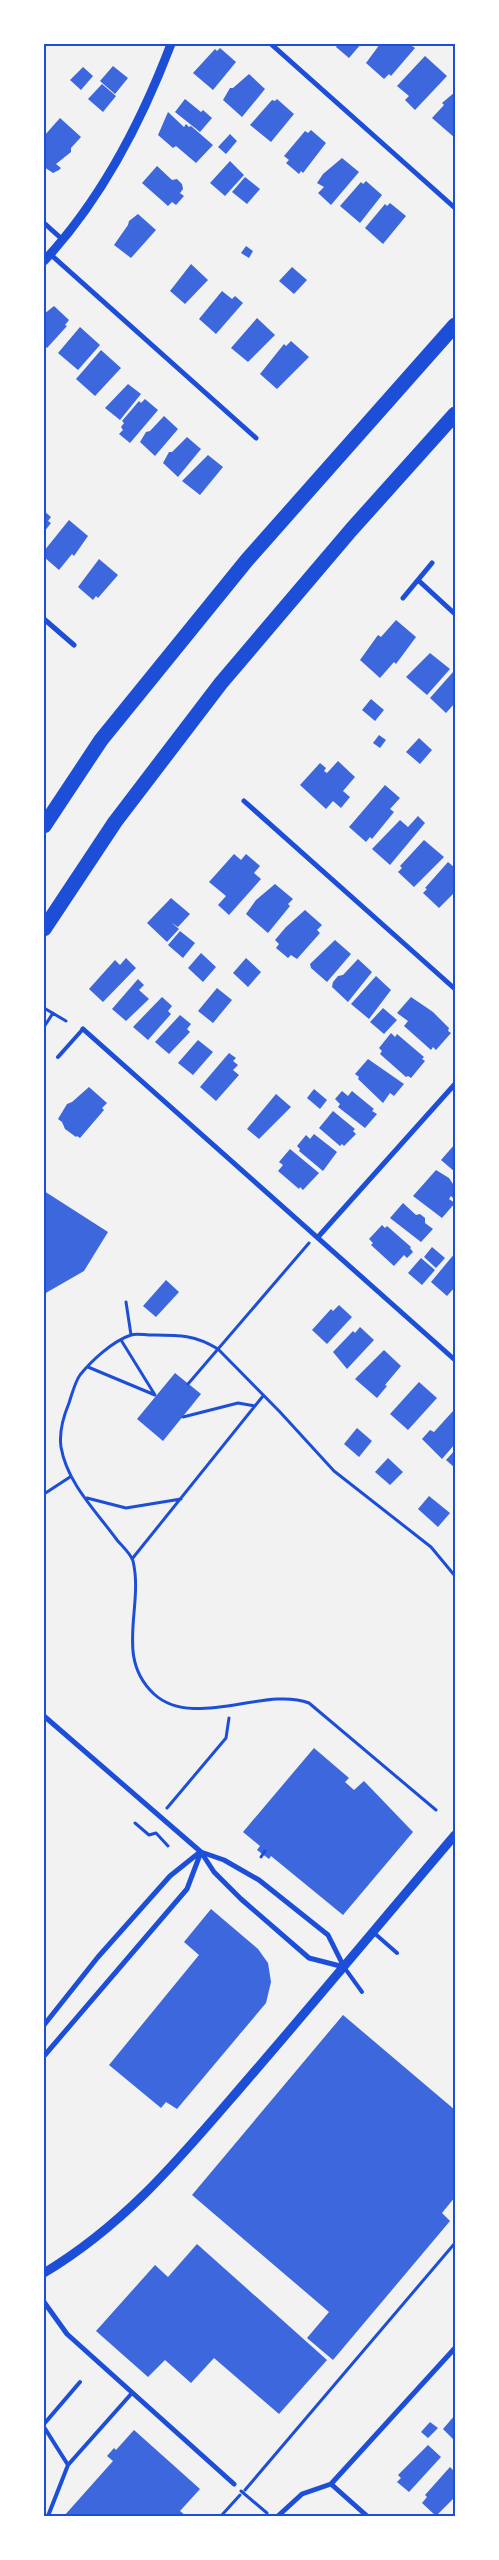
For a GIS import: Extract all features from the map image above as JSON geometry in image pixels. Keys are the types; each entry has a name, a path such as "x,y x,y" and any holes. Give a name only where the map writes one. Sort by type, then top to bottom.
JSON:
{"highway":[{"path":"44,826 101,740 247,560 455,325"},
{"path":"44,929 115,822 220,682 455,414"}],"street":[{"path":"171,44 139,118 111,172 83,214 47,258 256,438"},
{"path":"271,44 455,208"},
{"path":"44,223 62,240"},
{"path":"403,598 432,563"},
{"path":"418,580 455,614"},
{"path":"44,620 74,645"},
{"path":"244,800 455,989"},
{"path":"83,1029 455,1360"},
{"path":"317,1236 455,1084"},
{"path":"44,1716 201,1852 214,1872 241,1899 309,1958 344,1966"},
{"path":"44,2273 92,2242 155,2185 455,1834"},
{"path":"201,1852 224,1860 258,1880 328,1935 344,1966"},
{"path":"44,2025 98,1957 170,1876 201,1852"},
{"path":"44,2056 187,1890 201,1852"},
{"path":"44,2302 67,2334 234,2484"},
{"path":"278,2516 302,2494 331,2484 455,2348"},
{"path":"331,2484 367,2516"}],"lane":[{"path":"58,1057 83,1029"},
{"path":"373,1932 397,1952"},
{"path":"344,1966 362,1992"},
{"path":"68,2464 44,2425 80,2382"},
{"path":"48,2516 68,2464 132,2394"}],"path":[{"path":"44,1008 66,1021"},
{"path":"44,1027 53,1013"},
{"path":"188,1384 317,1236"},
{"path":"126,1302 132,1335"},
{"path":"436,1810 309,1703 289,1699 203,1708 179,1706 155,1695 140,1676 132,1656 132,1622 136,1590 132,1559 70,1477 61,1446 64,1416 79,1375 121,1340 132,1335 186,1335 208,1342 218,1349 264,1396 334,1471 431,1547 455,1576"},
{"path":"88,1367 155,1395 121,1340"},
{"path":"132,1559 264,1396"},
{"path":"183,1417 238,1403 256,1406"},
{"path":"44,1494 70,1477"},
{"path":"85,1498 126,1508 181,1498"},
{"path":"159,1816 226,1738 229,1718"},
{"path":"135,1823 149,1834 156,1833 168,1846"},
{"path":"261,1857 265,1851"},
{"path":"221,2516 455,2243"},
{"path":"234,2484 271,2516"}],"building":[{"path":"338,44 361,44 349,58 336,47"},
{"path":"380,44 409,44 415,48 391,76 389,74 384,79 366,63"},
{"path":"220,48 236,62 213,90 193,73 215,49 217,51"},
{"path":"425,56 447,76 415,110 405,100 409,96 397,86"},
{"path":"113,66 128,78 115,94 100,81"},
{"path":"83,67 93,76 81,90 70,80"},
{"path":"249,74 265,89 242,117 223,100 230,88 233,88"},
{"path":"102,84 116,96 103,112 88,99"},
{"path":"455,92 455,138 432,118 444,105 442,103"},
{"path":"185,99 212,118 200,132 175,112"},
{"path":"277,99 294,114 271,142 250,125 272,100 275,101"},
{"path":"168,112 184,127 186,124 189,127 191,126 213,145 196,163 176,146 173,148 158,135"},
{"path":"60,118 81,137 71,148 71,152 56,164 61,168 53,173 44,167 44,136"},
{"path":"311,130 326,143 303,173 301,171 299,174 286,163 289,160 284,156 305,131 308,133"},
{"path":"230,134 237,141 226,154 218,147"},
{"path":"342,158 359,172 331,205 318,193 324,187 317,183 323,174"},
{"path":"230,161 244,175 225,196 210,183"},
{"path":"157,166 172,180 177,179 182,184 183,189 180,193 184,196 176,205 172,202 168,206 142,183"},
{"path":"245,177 260,189 247,204 232,192"},
{"path":"366,181 382,195 360,223 340,206 361,182 363,184"},
{"path":"390,203 406,216 383,244 365,228 385,204 387,206"},
{"path":"138,214 156,230 131,258 114,245 129,221"},
{"path":"246,246 253,251 249,258 241,253"},
{"path":"191,264 208,280 185,304 170,291"},
{"path":"292,267 307,280 294,294 279,281"},
{"path":"222,291 232,299 235,296 243,303 216,334 199,319"},
{"path":"54,306 69,320 65,325 67,326 47,348 44,345 44,314"},
{"path":"257,318 275,335 248,362 231,348"},
{"path":"80,327 100,345 78,370 58,353"},
{"path":"291,341 309,357 277,389 260,374 284,344 286,346"},
{"path":"101,350 121,368 95,396 76,379"},
{"path":"128,384 141,394 120,420 105,408"},
{"path":"145,399 158,410 130,443 119,434 123,430 121,427 124,423 122,421 139,401 141,403"},
{"path":"164,416 178,429 155,456 140,442 146,432 150,431"},
{"path":"187,437 201,449 178,477 163,463 169,452 172,452"},
{"path":"208,455 223,467 200,495 182,481"},
{"path":"44,511 51,517 48,521 51,523 44,532"},
{"path":"69,520 88,536 74,556 72,554 59,570 44,557 44,551"},
{"path":"99,559 118,575 98,598 96,596 93,600 78,587"},
{"path":"396,620 416,637 396,664 394,662 380,678 360,660 378,635 381,637"},
{"path":"430,653 450,669 427,695 406,677"},
{"path":"453,672 455,674 455,703 446,713 430,698"},
{"path":"371,699 384,710 375,721 362,710"},
{"path":"379,735 386,740 380,748 373,743"},
{"path":"419,738 432,750 420,764 406,752"},
{"path":"338,761 355,777 343,791 350,797 341,808 333,801 326,809 300,785 320,763 326,768 324,771 327,773"},
{"path":"385,785 400,798 390,809 394,812 372,839 370,837 366,842 349,827"},
{"path":"418,816 425,823 390,865 372,849 400,820 408,827"},
{"path":"424,840 444,857 414,887 398,872 402,868 400,866"},
{"path":"234,854 241,860 246,854 260,866 254,873 261,879 229,915 218,905 226,896 209,882"},
{"path":"448,862 455,868 455,892 439,908 423,893 427,889 425,888"},
{"path":"275,884 293,899 288,904 290,906 268,933 246,914 256,900"},
{"path":"171,898 190,914 178,927 172,923 179,929 167,942 147,923"},
{"path":"305,910 322,925 317,930 320,933 297,959 291,955 288,958 276,948 279,944 275,940"},
{"path":"180,931 195,943 183,958 168,945"},
{"path":"335,940 351,954 327,982 311,968 310,964"},
{"path":"201,953 216,967 203,982 188,968"},
{"path":"126,958 136,968 103,1002 89,989 115,960 120,965"},
{"path":"246,958 261,972 248,987 233,973"},
{"path":"358,959 372,972 348,1002 332,987 333,982 338,976 343,975"},
{"path":"376,976 391,990 369,1019 351,1004"},
{"path":"138,979 144,985 139,990 149,999 126,1021 112,1009"},
{"path":"217,988 232,1000 213,1023 198,1011"},
{"path":"162,997 172,1006 168,1011 171,1014 148,1040 133,1027"},
{"path":"411,997 433,1012 449,1028 448,1031 451,1033 436,1050 433,1047 431,1050 404,1026 408,1021 397,1013"},
{"path":"383,1008 397,1020 384,1034 370,1022"},
{"path":"180,1015 191,1024 187,1029 190,1032 169,1054 155,1042"},
{"path":"391,1033 395,1037 397,1034 424,1057 422,1059 425,1061 411,1078 406,1077 380,1054 382,1051 379,1048"},
{"path":"198,1040 213,1052 193,1075 178,1063"},
{"path":"229,1053 236,1058 233,1061 238,1065 233,1070 239,1075 216,1101 200,1087"},
{"path":"368,1059 404,1084 394,1096 390,1093 383,1103 355,1074"},
{"path":"89,1087 107,1103 102,1108 104,1110 80,1138 65,1129 62,1122 58,1119 67,1104"},
{"path":"314,1089 327,1100 320,1109 307,1098"},
{"path":"342,1091 348,1096 352,1091 374,1109 372,1111 377,1114 365,1128 338,1107 340,1104 335,1099"},
{"path":"276,1094 291,1107 259,1139 247,1129"},
{"path":"333,1111 355,1129 353,1131 356,1134 344,1146 342,1144 340,1146 319,1128"},
{"path":"314,1134 337,1152 323,1171 299,1151 300,1149 297,1146 306,1135 310,1139"},
{"path":"455,1144 455,1172 441,1160"},
{"path":"290,1149 319,1173 303,1190 300,1187 299,1189 278,1171 283,1165 279,1162"},
{"path":"436,1170 449,1178 455,1187 454,1199 451,1196 449,1199 455,1203 442,1218 413,1196"},
{"path":"44,1191 108,1232 84,1271 44,1294"},
{"path":"403,1203 416,1215 420,1214 425,1218 425,1223 433,1229 421,1242 390,1218"},
{"path":"382,1225 385,1228 387,1226 411,1247 413,1252 407,1258 404,1255 394,1266 371,1245 373,1243 369,1239"},
{"path":"432,1247 445,1258 436,1268 424,1257"},
{"path":"455,1253 455,1287 447,1296 431,1282"},
{"path":"421,1258 435,1270 422,1285 408,1273"},
{"path":"166,1280 179,1292 156,1317 143,1306"},
{"path":"339,1305 352,1317 327,1344 312,1330 331,1309 333,1311"},
{"path":"360,1327 374,1340 347,1369 333,1352 353,1331 355,1333"},
{"path":"384,1350 401,1366 377,1398 355,1379"},
{"path":"175,1373 201,1394 163,1441 137,1419"},
{"path":"419,1382 437,1398 408,1430 390,1414"},
{"path":"453,1411 455,1413 455,1444 442,1459 422,1439 430,1430 434,1432"},
{"path":"357,1428 372,1441 359,1457 344,1444"},
{"path":"455,1450 455,1468 446,1460"},
{"path":"388,1458 403,1472 390,1485 375,1472"},
{"path":"429,1496 450,1513 438,1527 418,1509"},
{"path":"314,1748 349,1778 345,1782 354,1790 364,1781 413,1832 343,1915 271,1856 269,1859 257,1850 260,1846 243,1832"},
{"path":"211,1909 258,1949 268,1963 271,1982 266,2003 177,2109 166,2102 161,2108 109,2065 199,1955 184,1942"},
{"path":"343,2015 455,2110 455,2197 442,2213 450,2221 333,2360 307,2338 329,2312 192,2195"},
{"path":"197,2244 327,2360 279,2414 214,2358 191,2383 165,2360 148,2377 96,2331 155,2265 168,2277"},
{"path":"455,2415 455,2441 443,2429"},
{"path":"430,2422 438,2428 428,2438 421,2432"},
{"path":"134,2430 200,2489 180,2511 186,2516 64,2516 113,2461 107,2456 114,2448 116,2450"},
{"path":"428,2445 441,2457 409,2492 397,2482 401,2478 398,2475"},
{"path":"450,2467 455,2472 455,2497 436,2516 422,2503 427,2497 425,2495"}]}
